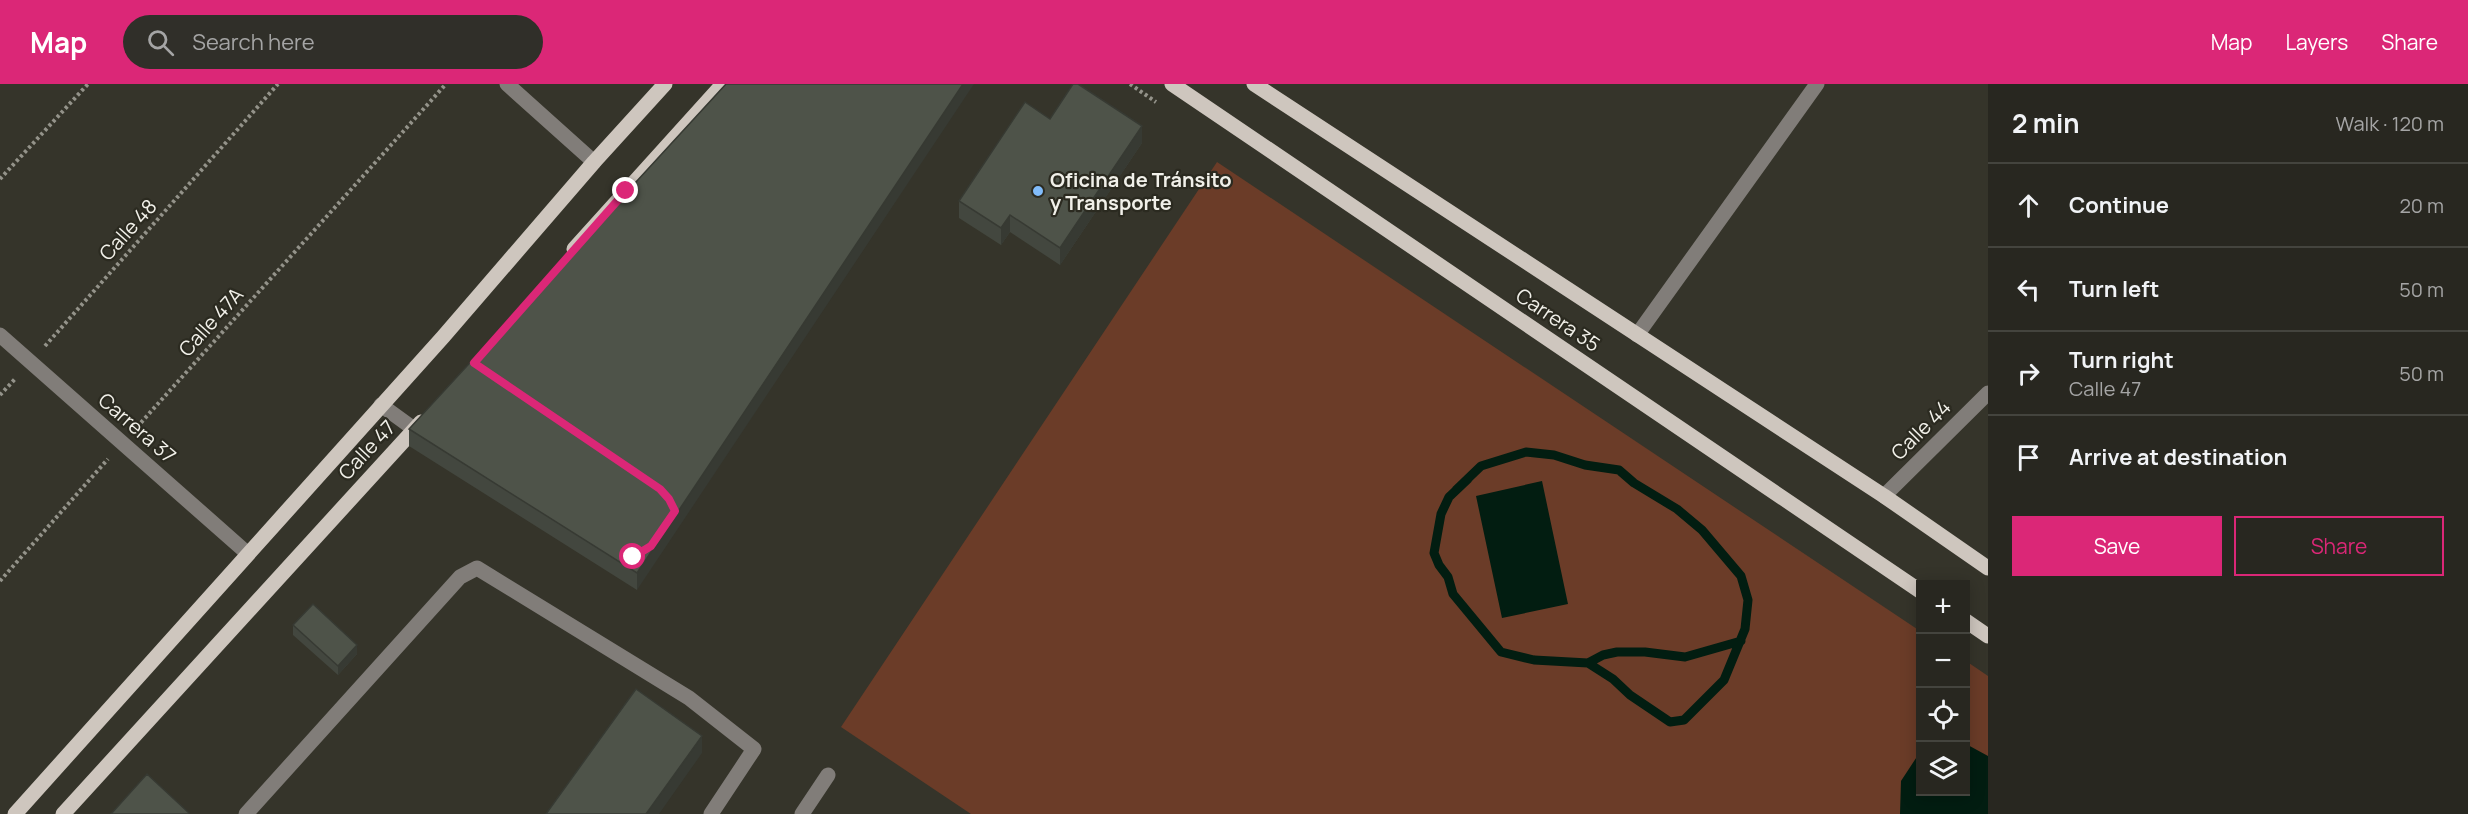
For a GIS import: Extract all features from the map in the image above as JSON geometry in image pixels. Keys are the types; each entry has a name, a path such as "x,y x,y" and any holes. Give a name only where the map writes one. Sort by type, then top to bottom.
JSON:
{"main road":[{"name":"Calle 47","path":"15,814 665,84"},
{"path":"565,260 723,84"},
{"name":"Carrera 35","path":"1172,84 1916,588"},
{"name":"Carrera 35","path":"1254,84 1884,496 1988,568"},
{"name":"Calle 47","path":"63,814 429,413"},
{"path":"1970,624 1988,636"}],"street":[{"path":"507,84 594,162"},
{"path":"1637,335 1817,84"},
{"name":"Carrera 37","path":"0,335 247,553"},
{"name":"Calle 44","path":"1884,496 1988,393"},
{"path":"381,405 438,446"},
{"path":"246,814 460,577 477,568 689,698 754,749 711,814"},
{"path":"802,814 828,775"}],"path":[{"path":"0,179 88,84"},
{"name":"Calle 48","path":"0,395 278,84"},
{"name":"Calle 47A","path":"0,581 446,84"}],"shaded area":[{"path":"1217,162 1916,628 1916,796 1970,796 1970,664 1988,676 1988,814 971,814 841,727"},
{"path":"1542,481 1568,604 1502,618 1476,496"},
{"path":"1970,746 1988,756 1988,814 1900,814 1901,781 1916,758 1916,796 1970,796"}],"building":[{"path":"726,84 963,84 637,573 409,429"},
{"path":"1073,84 1078,84 1142,126 1060,248 1010,215 1001,228 959,201 1025,102 1050,119"},
{"path":"313,604 357,645 338,666 293,625"},
{"path":"636,689 702,736 646,814 546,814"},
{"path":"147,774 189,813 111,814"}],"waterway":[{"path":"1526,452 1554,455 1585,465 1619,470 1634,483 1677,509 1702,530 1741,576 1748,600 1745,629 1724,680 1684,720 1670,722 1588,663 1534,660 1501,652 1453,594 1448,577 1434,553 1441,514 1449,497 1468,479 1456,490 1481,466 1526,452"},
{"path":"1588,663 1603,655 1617,652 1645,652 1685,657 1741,641"}],"place":[{"name":"Oficina de Tránsito y Transporte","path":"1038,191"}],"route":[{"path":"626,191 474,363 610,454 660,489 669,499 675,511 651,546 633,557"}]}
